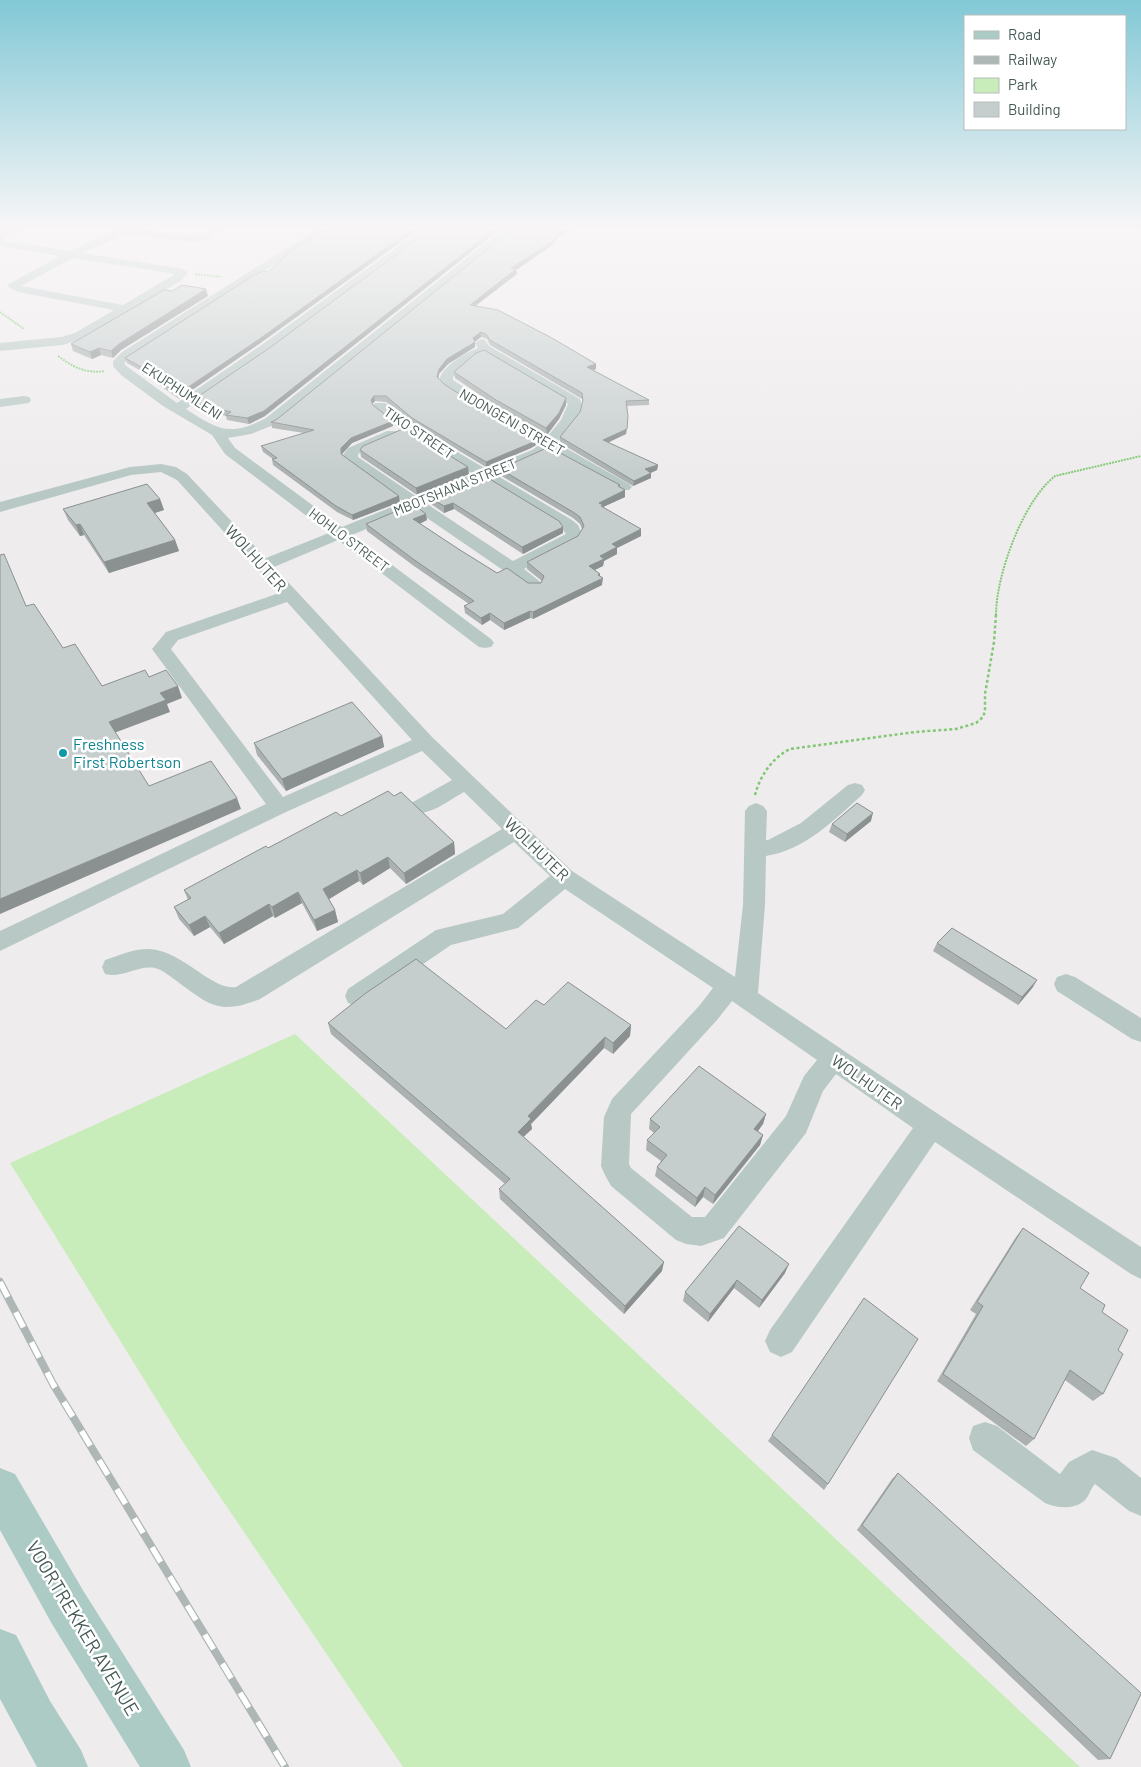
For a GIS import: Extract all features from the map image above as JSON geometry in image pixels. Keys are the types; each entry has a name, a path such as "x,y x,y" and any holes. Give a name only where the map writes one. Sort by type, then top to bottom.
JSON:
{"main road":[{"name":"VOORTREKKER AVENUE","path":"0,1489 68,1608 167,1767"},
{"path":"0,1651 34,1717 64,1767"}],"street":[{"name":"EKUPHUMLENI","path":"200,308 126,355 119,364 123,370 177,409 218,434 256,428 271,421 411,308"},
{"path":"177,409 320,308"},
{"path":"0,347 70,339 88,332 126,309"},
{"name":"MBOTSHANA STREET","path":"264,565 537,453 549,445 574,411 575,402 483,346"},
{"name":"NDONGENI STREET","path":"483,346 447,376 446,381 455,389 490,411 624,487"},
{"path":"0,402 24,400"},
{"name":"TIKO STREET","path":"380,406 407,428 566,523 574,534 564,543 512,568"},
{"path":"407,428 358,448 350,455 353,462 535,584"},
{"name":"HOHLO STREET","path":"218,434 230,451 485,643"},
{"name":"WOLHUTER","path":"0,507 130,471 161,468 171,470 182,477 425,742 564,877 737,991 930,1125 1141,1264"},
{"path":"279,807 161,649 172,636 289,595"},
{"path":"0,942 279,807 425,742"},
{"path":"420,807 466,781"},
{"path":"755,849 765,850 784,844 856,790"},
{"path":"756,811 754,905 737,991 708,1012 621,1107 617,1117 616,1166 621,1177 686,1230 701,1232 714,1228 796,1124 813,1084 834,1058"},
{"path":"114,967 135,959 156,959 176,967 213,993 224,998 236,998 250,992 516,830"},
{"path":"357,996 444,937 510,922 564,877"},
{"path":"1066,984 1141,1031"},
{"path":"781,1341 930,1125"},
{"path":"985,1438 1042,1482 1057,1491 1072,1489 1081,1474 1092,1467 1104,1470 1141,1498"}],"path":[{"path":"756,811 755,793 760,782 775,760 785,752 795,748 816,747 915,732 966,727 983,718 989,661 995,636 998,587 1033,499 1047,481 1055,476 1141,456"}],"green space":[{"path":"295,1034 1080,1767 403,1767 181,1439 10,1163"}],"building":[{"path":"132,308 175,308 111,351 99,348 90,352 71,344"},
{"path":"202,308 302,308 178,394 156,379 167,373 141,367 125,358"},
{"path":"323,308 394,308 264,411 247,418 226,415 231,412 190,402 268,349"},
{"path":"414,308 489,308 498,310 552,338 596,364 587,367 649,400 626,401 627,429 603,440 658,465 645,469 651,473 634,481 560,437 580,412 583,400 582,393 490,340 486,334 481,332 473,338 475,342 447,359 439,369 437,377 444,384 484,410 535,440 531,443 486,462 412,418 386,396 374,396 371,400 373,405 393,421 351,438 341,448 341,454 399,496 352,515 336,506 272,459 277,458 261,446 314,430 271,422 276,420"},
{"path":"484,350 566,398 559,413 546,428 496,400 454,372 476,353"},
{"path":"405,428 468,467 416,488 360,450 363,446"},
{"path":"549,447 620,485 618,486 625,490 599,503 641,529 612,544 617,547 600,556 604,559 589,566 603,578 533,612 530,611 504,623 490,613 481,618 464,606 474,601 366,524 413,504 426,514 413,519 497,573 507,568 528,583 541,583 544,576 527,562 578,536 584,526 580,517 573,512 500,469"},
{"path":"483,475 559,521 563,527 522,547 453,503 444,506 430,498"},
{"path":"147,484 160,499 147,503 175,540 104,562 80,524 76,525 63,509"},
{"name":"Freshness First Robertson","path":"4,554 26,606 34,604 63,648 75,644 102,686 145,670 149,677 166,670 178,686 160,693 166,700 109,722 149,786 211,761 237,798 0,899 0,555"},
{"path":"352,702 382,736 282,779 254,743"},
{"path":"388,791 394,796 401,792 454,842 404,873 388,857 360,873 357,870 323,889 335,910 314,920 298,892 272,907 269,904 219,933 205,916 189,925 174,907 191,898 184,890 266,846 268,848 336,812 341,816"},
{"path":"857,803 873,813 847,834 832,824"},
{"path":"952,928 1037,980 1022,997 937,943"},
{"path":"416,959 506,1029 536,1000 544,1005 568,982 631,1025 613,1043 605,1037 528,1116 531,1119 518,1132 664,1262 625,1306 499,1189 510,1179 328,1023 366,993"},
{"path":"699,1066 766,1114 754,1129 763,1135 715,1195 705,1187 697,1198 657,1167 667,1155 647,1140 660,1127 650,1119"},
{"path":"739,1226 789,1264 762,1300 737,1280 710,1314 685,1292"},
{"path":"1023,1228 1089,1273 1080,1288 1105,1305 1102,1312 1128,1330 1118,1350 1123,1354 1103,1394 1070,1370 1034,1439 943,1374 983,1306 977,1302"},
{"path":"864,1298 918,1339 828,1484 772,1435"},
{"path":"898,1473 1141,1693 1110,1759 862,1525"}],"railway":[{"path":"0,1282 53,1384 285,1767"}],"place":[{"name":"Freshness First Robertson","path":"63,753"}]}
